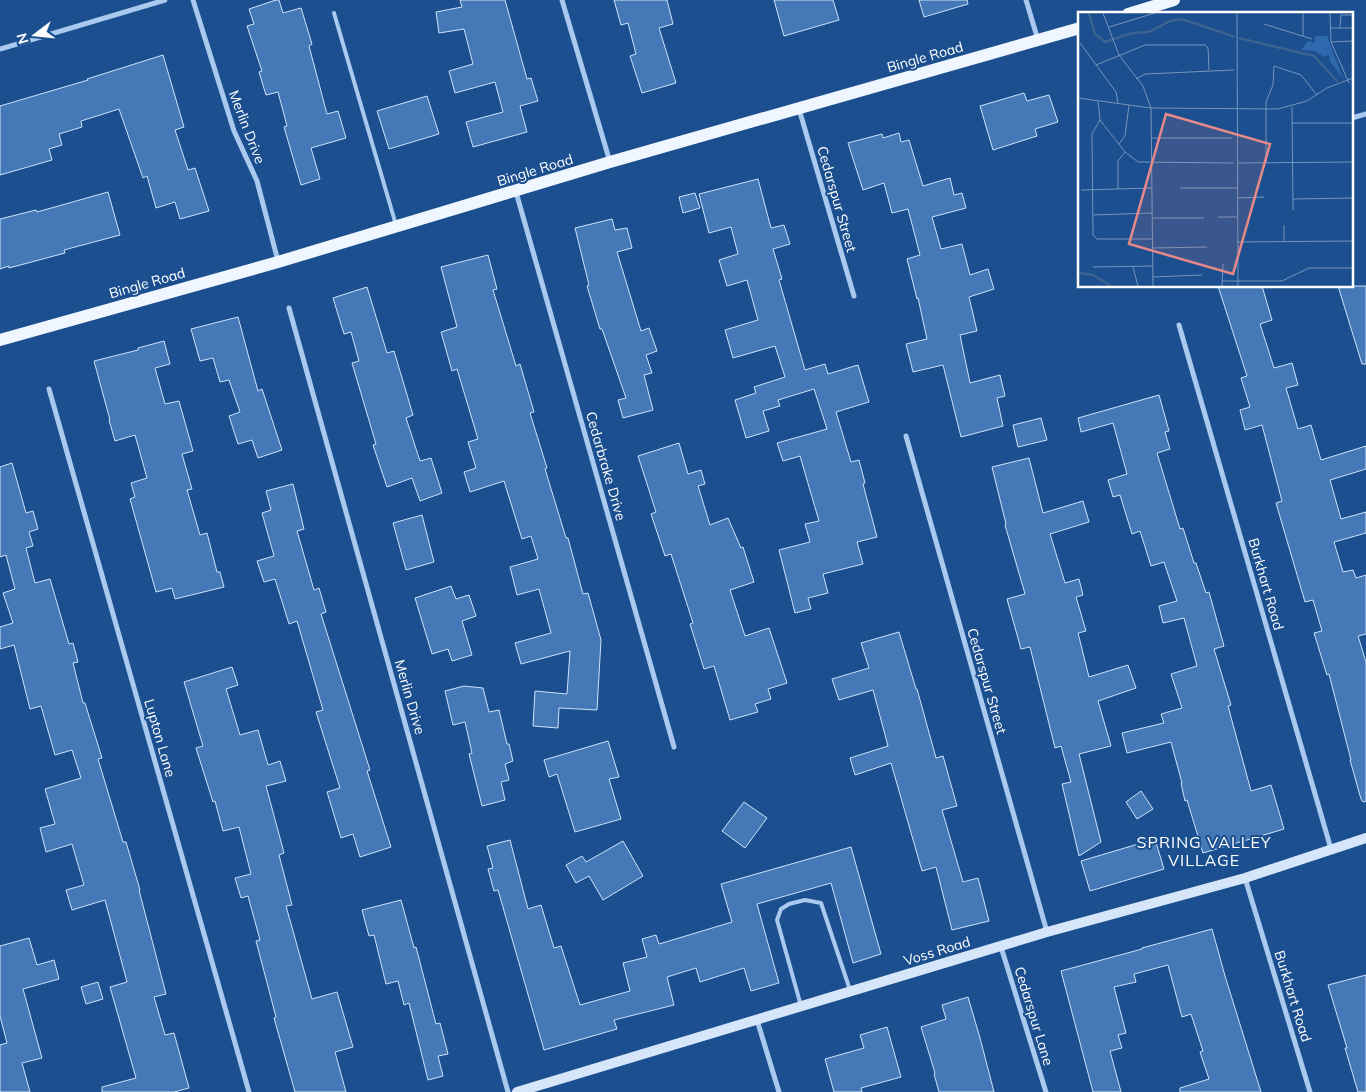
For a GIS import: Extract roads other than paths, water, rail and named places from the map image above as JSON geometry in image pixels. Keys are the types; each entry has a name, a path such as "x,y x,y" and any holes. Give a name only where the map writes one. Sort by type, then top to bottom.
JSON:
{"main road":[{"path":"1135,12 1174,0"},
{"name":"Bingle Road","path":"0,340 278,262 516,192 610,162 1078,29"}],"street":[{"path":"0,49 165,0"},
{"name":"Merlin Drive","path":"193,0 234,131 257,181 278,262"},
{"path":"562,0 610,162"},
{"path":"1026,0 1038,40"},
{"name":"Cedarspur Street","path":"799,109 854,296"},
{"name":"Cedarbrake Drive","path":"516,192 674,747"},
{"name":"Merlin Drive","path":"289,308 508,1092"},
{"name":"Burkhart Road","path":"1179,325 1331,849"},
{"name":"Lupton Lane","path":"49,389 249,1092"},
{"name":"Cedarspur Street","path":"906,436 1047,932"},
{"name":"Voss Road","path":"517,1092 1047,932 1245,878 1366,838"},
{"name":"Burkhart Road","path":"1245,878 1310,1092"},
{"name":"Cedarspur Lane","path":"1001,947 1046,1092"},
{"path":"756,1020 779,1092"}],"lane":[{"path":"334,13 397,227"},
{"path":"801,1007 777,920 781,910 789,904 805,900 820,904 851,992"}],"district":[{"name":"SPRING VALLEY VILLAGE","path":"1204,851"}]}
